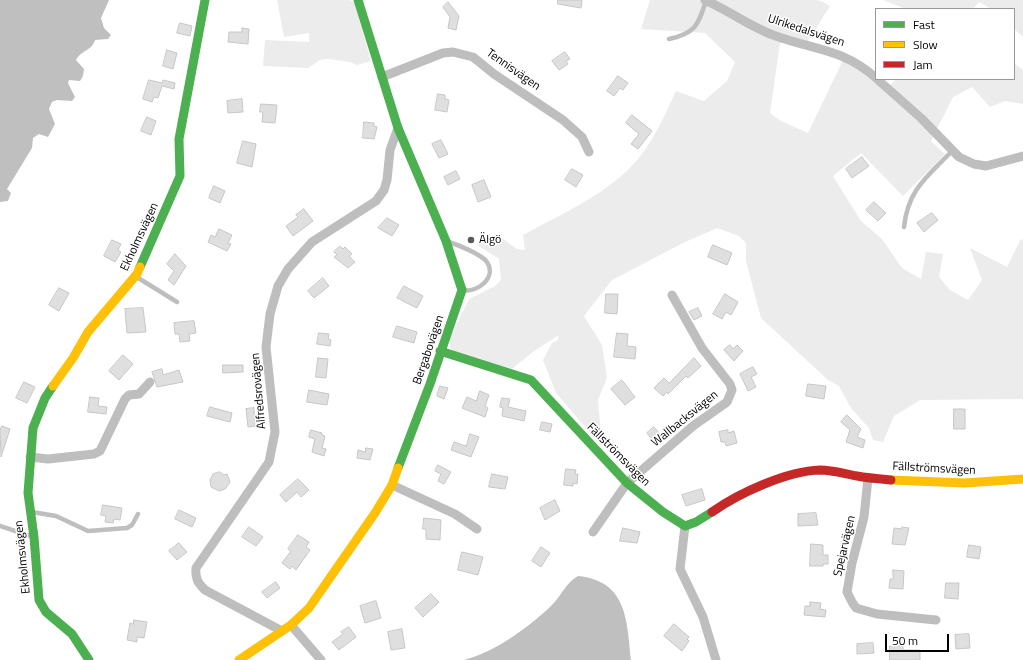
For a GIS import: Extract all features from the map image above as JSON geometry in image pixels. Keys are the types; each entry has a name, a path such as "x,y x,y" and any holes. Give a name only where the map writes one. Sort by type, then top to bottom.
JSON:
{"street":[{"name":"Ekholmsvägen","path":"89,660 72,634 51,617 42,607 39,600 34,537 28,493 33,428 45,398 73,358 88,332 136,276 180,176 179,140 205,0"},
{"path":"358,0 398,128 446,241 462,290"},
{"name":"Ulrikedalsvägen","path":"706,0 771,34 826,49 845,56 863,66 875,78"},
{"name":"Tennisvägen","path":"382,77 443,53 453,52 473,57 494,74 564,120 582,137 589,152"},
{"name":"Ulrikedalsvägen","path":"877,80 920,118 959,157 974,164 986,166 1023,156"},
{"name":"Alfredsrovägen","path":"282,631 206,590 197,582 195,575 196,568 269,462 275,432 266,347 270,314 278,286 288,269 312,242 376,202 384,190 387,180 390,150 398,128"},
{"name":"Bergabovägen","path":"239,660 292,625 309,608 375,513 392,485 430,384 462,290"},
{"name":"Wallbacksvägen","path":"592,532 627,483 693,426 719,409 730,396 732,390 730,384 702,348 672,295"},
{"name":"Fällströmsvägen","path":"440,351 531,380 627,483 663,512 685,526 695,523 727,502 800,474 821,470 868,478 964,484 1023,479"},
{"path":"30,457 48,459 94,454 100,451 125,399 129,395 139,394 150,382"},
{"name":"Spejarvägen","path":"868,478 864,517 852,563 847,592 856,608 863,611 877,614 936,620"},
{"path":"392,485 455,514 477,529"},
{"path":"685,526 680,569 704,617 716,660"},
{"path":"292,625 321,660"}],"lane":[{"path":"669,39 690,33 700,18 706,0"},
{"path":"904,227 909,205 916,188 952,150"},
{"path":"446,241 461,246 481,257 487,261 490,269 488,279 481,287 471,292 462,290"},
{"path":"136,276 177,302"},
{"path":"30,512 56,516 88,531 127,528 132,525 138,514"},
{"path":"0,526 34,537"}],"shaded area":[{"path":"0,0 109,0 101,18 104,28 111,35 108,39 95,40 94,44 76,60 84,69 83,76 80,81 69,80 68,83 75,97 72,101 57,100 52,102 49,109 55,124 48,137 39,134 33,138 32,148 7,189 11,193 8,201 0,202"},
{"path":"277,0 349,0 354,2 371,61 357,65 350,62 328,59 320,60 308,68 263,66 265,40 309,42 309,33 284,37"},
{"path":"650,0 815,0 821,1 830,6 808,41 780,43 770,113 781,121 808,133 844,58 885,91 895,80 1015,80 1015,64 1023,70 1023,104 1005,101 990,107 972,87 953,97 931,141 945,154 903,196 861,153 833,176 861,221 882,239 902,268 921,279 926,252 943,254 939,277 950,290 968,300 982,280 970,248 1007,267 1021,239 1023,240 1023,399 920,400 894,416 883,442 873,440 869,428 851,408 839,386 828,380 761,318 746,261 746,243 739,236 717,228 683,243 612,280 584,316 602,345 607,378 598,400 602,447 556,393 543,360 552,343 558,340 559,335 534,351 512,369 457,354 450,348 450,338 469,299 495,286 501,280 499,259 477,245 497,235 517,249 525,250 523,235 592,197 618,179 629,169 650,142 676,91 704,101 727,81 735,62 705,33 641,29"},
{"path":"883,0 1023,0 1023,37 1015,30 1015,8 989,8 979,2 974,8 903,8"},
{"path":"578,576 594,579 606,586 615,594 625,617 631,660 464,660 499,646 510,639 550,607 566,586"}],"building":[{"path":"558,0 582,0 581,8 558,4"},
{"path":"448,2 459,16 456,30 448,28 450,17 443,7"},
{"path":"180,23 192,26 190,36 177,33"},
{"path":"242,28 249,29 248,44 228,42 229,32 242,32"},
{"path":"167,50 177,53 173,69 163,66"},
{"path":"565,52 570,59 566,61 568,64 559,70 552,61"},
{"path":"618,76 628,83 623,90 620,88 614,96 607,91"},
{"path":"149,80 162,83 163,80 175,83 174,89 162,86 158,98 154,97 152,102 143,99"},
{"path":"438,94 445,95 445,99 449,100 447,112 435,110"},
{"path":"242,99 243,112 228,113 227,101"},
{"path":"261,104 277,105 275,123 262,122 263,112 260,112"},
{"path":"632,115 652,131 638,149 631,144 639,134 626,123"},
{"path":"147,117 156,121 151,135 141,131"},
{"path":"364,122 374,123 374,126 377,127 374,139 363,138"},
{"path":"441,140 448,154 439,158 432,144"},
{"path":"243,141 256,144 252,167 237,163"},
{"path":"862,157 869,166 852,178 846,169"},
{"path":"572,169 583,175 576,187 565,180"},
{"path":"456,171 460,179 448,185 444,177"},
{"path":"484,180 491,197 478,202 472,185"},
{"path":"214,186 225,191 220,203 209,198"},
{"path":"874,202 886,213 878,221 866,210"},
{"path":"304,209 313,221 293,236 286,226 298,217 296,215"},
{"path":"932,213 938,220 924,232 917,223"},
{"path":"387,218 399,225 392,236 378,228"},
{"path":"219,229 232,235 228,243 231,244 227,251 208,242 211,235 215,237"},
{"path":"112,240 121,244 118,250 121,252 115,262 104,256"},
{"path":"713,245 732,253 727,265 708,257"},
{"path":"340,246 343,249 345,247 352,254 349,256 355,262 348,268 334,257 337,255 334,252"},
{"path":"175,254 186,266 174,285 168,280 174,271 167,264"},
{"path":"323,278 329,286 314,298 308,291"},
{"path":"404,286 423,296 417,308 397,298"},
{"path":"59,288 69,293 59,311 49,305"},
{"path":"606,294 618,294 617,314 605,313"},
{"path":"725,294 738,302 731,315 726,312 722,319 713,314"},
{"path":"143,308 146,332 127,333 125,309"},
{"path":"698,308 702,316 694,320 689,312"},
{"path":"194,321 196,333 189,334 190,341 180,342 179,334 175,334 174,323"},
{"path":"397,326 417,332 414,343 393,337"},
{"path":"319,333 329,334 328,339 331,340 330,346 317,344"},
{"path":"617,333 628,334 627,346 636,347 635,359 614,357"},
{"path":"730,345 733,349 737,345 743,351 734,361 724,350"},
{"path":"123,355 133,364 119,380 109,371"},
{"path":"318,358 328,359 326,378 316,377"},
{"path":"694,358 701,366 688,378 686,376 668,394 667,392 663,396 654,388 664,378 669,383"},
{"path":"223,365 243,365 243,372 223,373"},
{"path":"753,367 757,374 751,377 756,387 748,391 740,374"},
{"path":"162,369 163,375 179,370 183,382 157,387 152,372"},
{"path":"622,380 635,397 625,405 611,389"},
{"path":"24,382 35,387 27,403 16,398"},
{"path":"808,384 826,386 824,399 806,396"},
{"path":"440,386 448,388 444,399 437,396"},
{"path":"309,390 329,394 327,405 307,402"},
{"path":"480,391 489,395 485,406 488,408 485,417 462,408 467,397 476,401"},
{"path":"90,397 99,398 98,406 107,407 106,414 88,412"},
{"path":"502,398 510,399 508,407 526,411 524,421 502,416 503,408 500,407"},
{"path":"210,407 232,413 230,422 207,416"},
{"path":"254,408 255,426 248,427 246,409"},
{"path":"954,409 965,409 965,429 954,429"},
{"path":"847,415 861,429 857,437 865,440 863,448 846,442 850,430 841,422"},
{"path":"542,422 552,424 550,432 540,430"},
{"path":"2,426 10,429 1,457 0,431"},
{"path":"654,427 660,434 652,440 647,433"},
{"path":"311,430 322,433 322,435 325,436 322,448 326,449 324,456 312,452 315,439 309,437"},
{"path":"728,430 728,433 734,431 737,443 726,446 725,442 721,442 719,432"},
{"path":"470,434 479,437 471,457 451,450 454,442 466,446"},
{"path":"366,448 373,449 370,460 357,458 358,450 365,452"},
{"path":"438,465 451,472 444,484 438,481 441,474 435,471"},
{"path":"566,469 576,470 575,474 578,474 577,484 573,483 573,486 564,485"},
{"path":"220,472 224,475 227,474 230,482 225,489 219,491 211,487 210,480 213,474"},
{"path":"492,474 508,477 505,489 489,487"},
{"path":"298,479 309,490 301,497 297,492 286,502 280,495"},
{"path":"702,489 705,500 686,506 682,495"},
{"path":"555,500 560,511 545,520 540,508"},
{"path":"103,505 122,508 120,520 114,519 113,523 105,522 106,516 101,515"},
{"path":"179,510 196,518 192,527 175,519"},
{"path":"816,513 818,525 798,526 798,514"},
{"path":"424,518 441,520 440,540 426,539 426,529 423,529"},
{"path":"249,527 263,537 256,546 242,537"},
{"path":"902,527 909,528 905,545 892,544 894,528 902,529"},
{"path":"623,528 640,532 637,543 620,541"},
{"path":"298,535 309,542 306,547 310,550 296,570 292,566 290,569 282,563 291,551 288,549"},
{"path":"179,543 187,552 177,560 169,551"},
{"path":"811,544 823,545 823,555 828,555 828,564 823,564 823,566 810,566"},
{"path":"969,545 981,547 979,559 967,557"},
{"path":"541,547 550,553 541,567 532,561"},
{"path":"462,552 483,557 478,575 458,570"},
{"path":"893,570 904,571 903,589 889,588 890,579 893,579"},
{"path":"276,582 280,588 267,598 262,592"},
{"path":"946,583 959,583 958,599 945,598"},
{"path":"431,594 439,602 423,617 415,608"},
{"path":"376,601 381,618 365,623 360,606"},
{"path":"810,602 821,603 820,609 826,610 825,617 804,615 805,606 810,606"},
{"path":"134,620 147,622 144,638 137,637 137,642 127,640 130,623 133,624"},
{"path":"674,624 689,637 687,639 689,641 682,651 664,636"},
{"path":"349,627 356,637 339,650 332,642 343,634 341,632"},
{"path":"402,629 405,648 391,650 388,632"},
{"path":"969,634 970,648 956,649 955,635"},
{"path":"873,643 874,653 857,654 857,644"},
{"path":"890,646 903,646 903,650 920,650 920,660 890,660"}],"traffic: fast":[{"path":"140,267 180,176 179,139 205,0"},
{"path":"358,0 398,128 446,241 462,290 430,384 398,468"},
{"path":"440,351 531,380 627,483 663,512 685,526 696,522 712,512"},
{"path":"53,386 45,398 33,428 28,493 34,537 39,600 46,612 72,634 89,660"}],"traffic: slow":[{"path":"53,386 73,358 88,332 137,274 140,267"},
{"path":"239,660 291,625 309,608 375,513 392,485 398,468"},
{"path":"891,480 965,483 1023,479"}],"traffic: jam":[{"path":"712,512 764,484 807,471 830,471 861,477 891,480"}],"place":[{"name":"Älgö","path":"471,240"}]}
